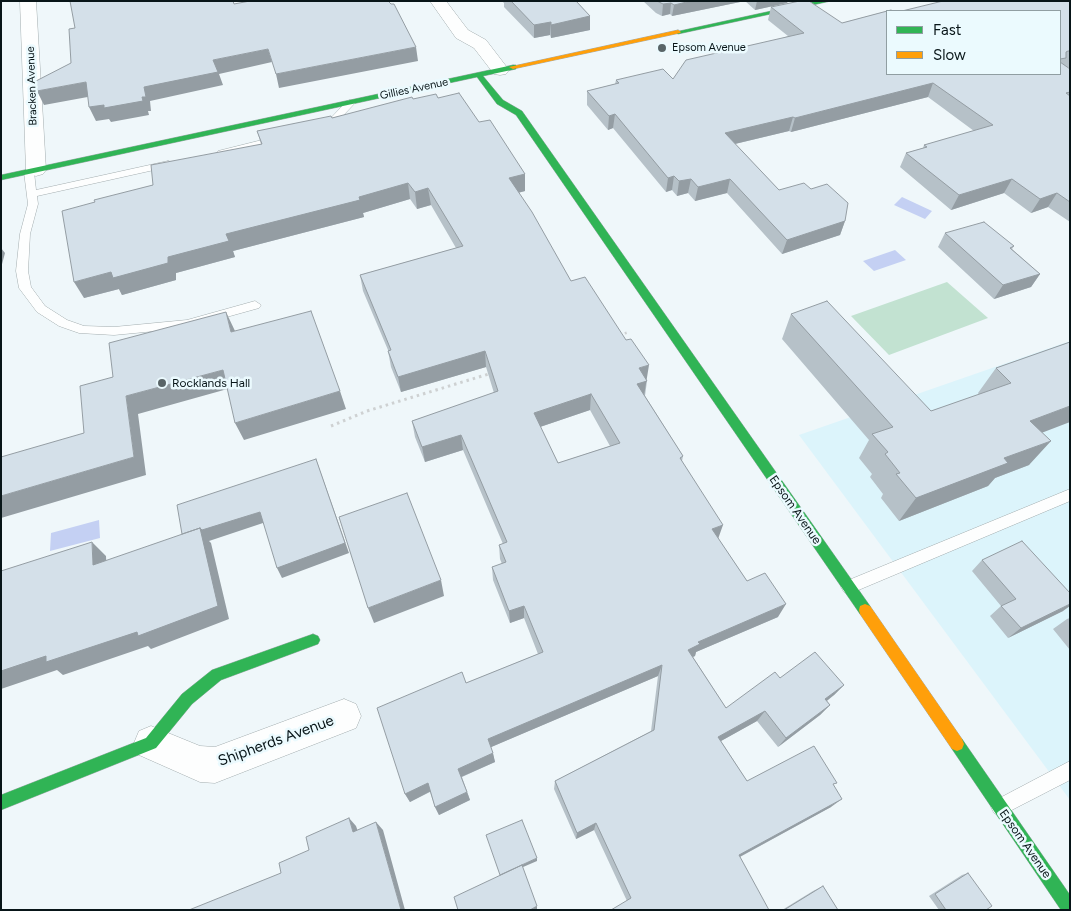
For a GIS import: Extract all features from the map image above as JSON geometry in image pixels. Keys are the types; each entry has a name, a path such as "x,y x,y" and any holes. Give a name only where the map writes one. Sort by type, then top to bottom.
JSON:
{"street":[{"name":"Bracken Avenue","path":"28,1 33,171"},
{"name":"Epsom Avenue","path":"438,1 462,34 480,44 502,74"},
{"name":"Gillies Avenue","path":"1,178 479,75 502,74 828,1"},
{"name":"Epsom Avenue","path":"462,34 462,48 479,75 500,102 519,113 1000,807 1056,875 1070,909"},
{"path":"518,97 519,113"},
{"path":"1,804 151,743 187,699 217,675 313,640"},
{"name":"Shipherds Avenue","path":"151,743 200,764 215,765 344,716"}],"lane":[{"path":"314,129 332,122 350,103"},
{"path":"210,155 290,136"},
{"path":"32,194 182,161"},
{"path":"33,171 33,204 25,234 22,271 26,288 41,309 63,323 84,330 114,331 187,324 255,305"},
{"path":"849,588 1070,495"},
{"path":"1000,807 1070,770"}],"path":[{"path":"619,335 629,332"},
{"path":"331,426 367,410 498,371"}],"shaded area":[{"path":"1070,341 1070,800 799,435"}],"green space":[{"path":"947,282 988,318 889,355 851,316"}],"water":[{"path":"902,197 932,211 925,219 894,205"},
{"path":"895,250 906,260 874,271 863,261"},
{"path":"99,520 100,538 50,551 51,533"}],"building":[{"path":"70,1 233,1 234,4 250,1 388,1 394,4 416,47 276,74 268,49 213,60 218,72 144,87 146,97 142,97 143,101 104,108 104,105 89,107 86,82 37,91 36,81 71,63 69,29 75,28"},
{"path":"511,1 576,1 590,16 551,25 551,22 534,25"},
{"path":"657,1 691,1 674,5 671,3 663,4"},
{"path":"809,1 842,23 886,11 886,75 1061,75 1061,63 1070,69 1070,92 1066,93 1070,96 1070,202 1057,193 1040,199 1012,179 959,195 906,153 927,147 924,145 993,125 933,83 795,118 725,133 779,190 804,183 811,189 827,184 848,203 845,221 787,240 730,179 698,187 691,179 679,181 674,176 668,178 615,114 609,116 587,91 619,83 616,80 663,69 673,79 686,60 804,33 771,7"},
{"path":"943,1 1070,1 1070,51 1066,52 1066,58 1061,59 1061,10 906,10"},
{"path":"459,93 479,122 490,120 525,174 509,178 532,212 571,281 585,277 626,340 631,339 649,365 639,368 647,381 637,384 683,456 680,458 723,525 712,529 747,581 765,573 786,604 698,642 700,644 688,650 726,708 775,672 780,678 815,652 844,685 825,699 830,705 786,738 765,711 718,737 747,781 814,746 837,783 833,784 842,799 739,855 769,910 611,910 631,898 596,823 577,833 555,781 654,730 662,665 488,739 493,753 458,769 467,792 435,807 428,783 405,794 377,708 462,672 466,683 543,652 524,606 509,611 492,567 506,562 499,545 507,542 461,435 422,447 412,421 498,391 485,351 398,377 388,351 391,350 360,275 463,246 428,188 415,192 408,183 359,197 360,200 226,234 229,241 168,257 168,263 113,278 111,272 74,282 62,211 95,202 94,200 153,185 151,165 262,144 257,131 331,116 332,118 412,97 413,99 436,94 438,98","holes":["591,394 620,443 558,463 534,413"]},
{"path":"984,222 1014,246 1010,248 1040,274 1003,285 945,233"},
{"path":"827,301 931,411 1011,383 996,368 1070,342 1070,406 1030,421 1051,441 1004,458 1008,463 916,498 896,474 900,473 885,454 888,452 872,434 893,427 791,314"},
{"path":"311,311 340,391 235,423 223,370 126,396 134,457 1,496 1,457 84,433 80,386 113,377 109,343 226,312 231,332"},
{"path":"316,459 345,543 277,568 260,512 202,530 200,528 182,534 177,505"},
{"path":"407,493 441,580 368,608 339,517"},
{"path":"200,528 218,606 138,636 137,632 46,662 46,656 1,671 1,571 92,542 93,565"},
{"path":"1022,541 1070,593 1070,604 1021,628 1001,606 1016,599 982,560"},
{"path":"349,818 353,832 376,822 401,910 189,910 281,873 279,863 309,850 306,837"},
{"path":"522,820 537,858 500,875 486,835"},
{"path":"522,865 537,906 530,910 458,910 454,897"},
{"path":"968,873 992,906 986,910 946,910 935,894"},
{"path":"823,886 838,910 784,910"}],"traffic: fast":[{"path":"678,32 828,1"},
{"path":"1,178 513,67"},
{"path":"479,75 500,102 519,113 865,610"},
{"path":"1,803 151,743 187,699 217,675 313,640"},
{"path":"957,744 1070,909"}],"traffic: slow":[{"path":"513,67 678,32"},
{"path":"865,610 957,744"}],"place":[{"name":"Epsom Avenue","path":"662,48"},
{"name":"Rocklands Hall","path":"162,383"}]}
